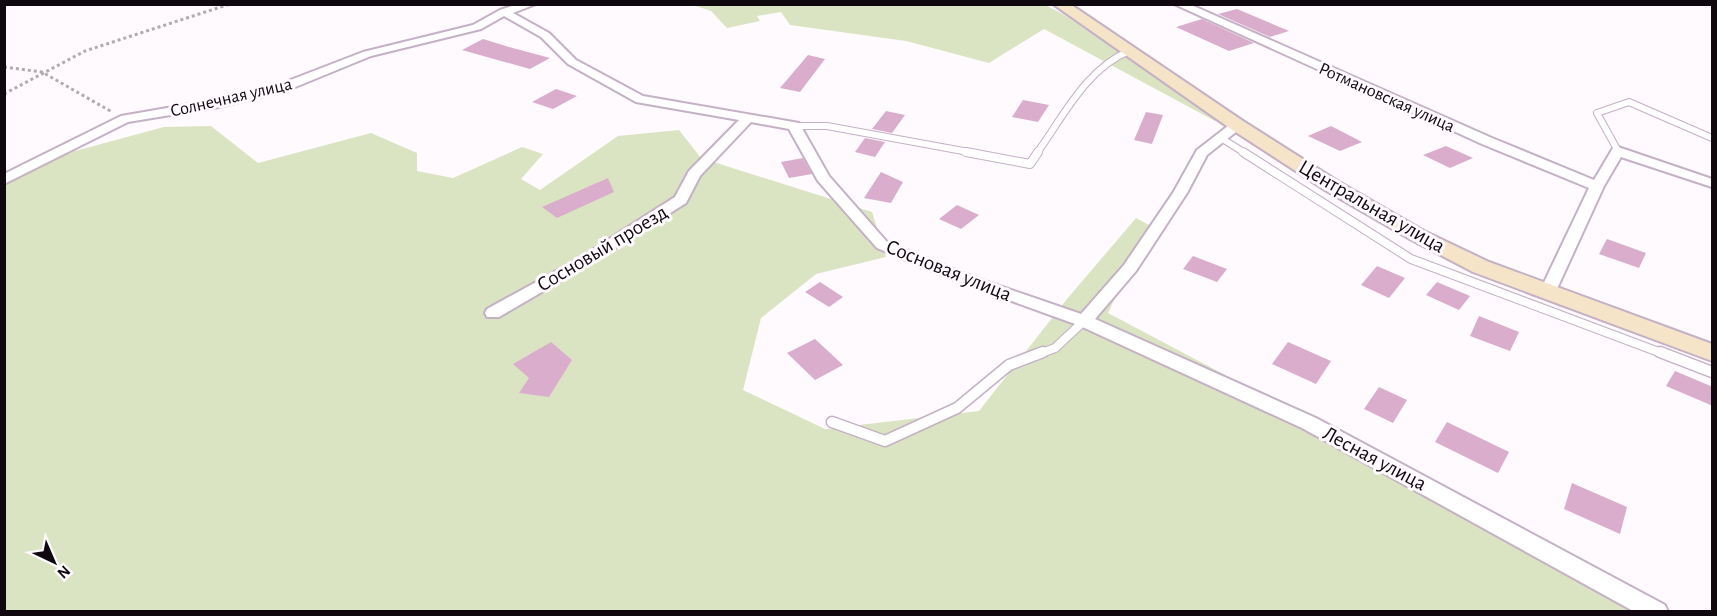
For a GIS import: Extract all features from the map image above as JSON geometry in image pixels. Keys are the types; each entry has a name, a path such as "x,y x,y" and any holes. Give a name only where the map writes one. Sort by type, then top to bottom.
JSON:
{"street":[{"name":"Солнечная улица","path":"4,180 125,119 219,103 284,87 367,54 477,27 504,12 531,4"},
{"name":"Центральная улица","path":"1060,4 1332,186 1417,235 1481,267 1713,353"},
{"name":"Ротмановская улица","path":"1179,4 1476,136 1597,186"},
{"path":"504,12 545,35 572,62 640,99 794,126"},
{"name":"Сосновый проезд","path":"493,314 583,262 681,200 694,174 748,118"},
{"path":"1084,321 1130,268 1180,193 1202,153 1238,125"},
{"name":"Сосновая улица","path":"794,126 823,178 882,246 962,278 1084,321"},
{"path":"1547,293 1597,186 1618,151 1713,183"},
{"name":"Лесная улица","path":"1084,321 1309,423 1658,612"}],"lane":[{"path":"794,126 827,126 1030,164 1092,76 1112,58 1129,51"},
{"path":"1618,151 1597,113 1629,102 1713,138"},
{"path":"1221,138 1411,258 1713,372"},
{"path":"832,422 885,441 957,408 1009,365 1055,348 1084,321"}],"path":[{"path":"4,94 85,51 230,4"},
{"path":"4,67 42,72 125,119"}],"green space":[{"path":"693,5 1045,5 1063,14 1220,120 1215,121 1044,29 989,63 906,41 790,25 781,12 757,16 760,21 727,28 711,11"},
{"path":"211,126 258,163 371,133 417,153 417,171 453,178 522,147 543,154 521,179 540,190 618,136 679,130 701,158 872,212 886,257 816,274 761,318 743,390 825,429 979,411 1067,299 1136,218 1149,225 1108,313 1671,611 5,612 5,185 64,154 164,127"}],"building":[{"path":"1237,9 1289,31 1270,37 1218,14"},
{"path":"1202,19 1254,43 1229,51 1176,27"},
{"path":"483,39 550,58 530,69 462,50"},
{"path":"808,55 825,59 800,92 780,88"},
{"path":"556,89 577,96 553,109 532,102"},
{"path":"1023,100 1049,105 1038,122 1012,117"},
{"path":"886,111 905,115 892,133 872,129"},
{"path":"1146,112 1163,115 1152,144 1134,140"},
{"path":"1331,126 1362,142 1340,151 1308,136"},
{"path":"865,138 885,142 875,157 855,152"},
{"path":"1446,146 1473,158 1450,168 1423,155"},
{"path":"803,158 812,174 789,178 781,162"},
{"path":"881,172 903,182 891,203 864,198"},
{"path":"608,178 614,192 557,218 542,207"},
{"path":"957,205 979,215 961,229 939,219"},
{"path":"1607,239 1646,253 1639,268 1599,254"},
{"path":"1193,256 1227,269 1217,282 1183,269"},
{"path":"1377,266 1405,278 1389,298 1361,285"},
{"path":"820,282 843,297 829,307 805,292"},
{"path":"1437,282 1470,296 1459,310 1426,295"},
{"path":"1479,316 1519,332 1510,351 1470,336"},
{"path":"815,339 843,365 815,380 787,353"},
{"path":"551,342 572,360 549,397 519,393 529,378 513,364"},
{"path":"1288,342 1331,361 1316,384 1272,364"},
{"path":"1675,371 1713,387 1713,406 1666,386"},
{"path":"1379,387 1407,400 1393,423 1364,409"},
{"path":"1447,422 1509,452 1498,473 1435,442"},
{"path":"1572,483 1627,507 1620,534 1564,509"}]}
